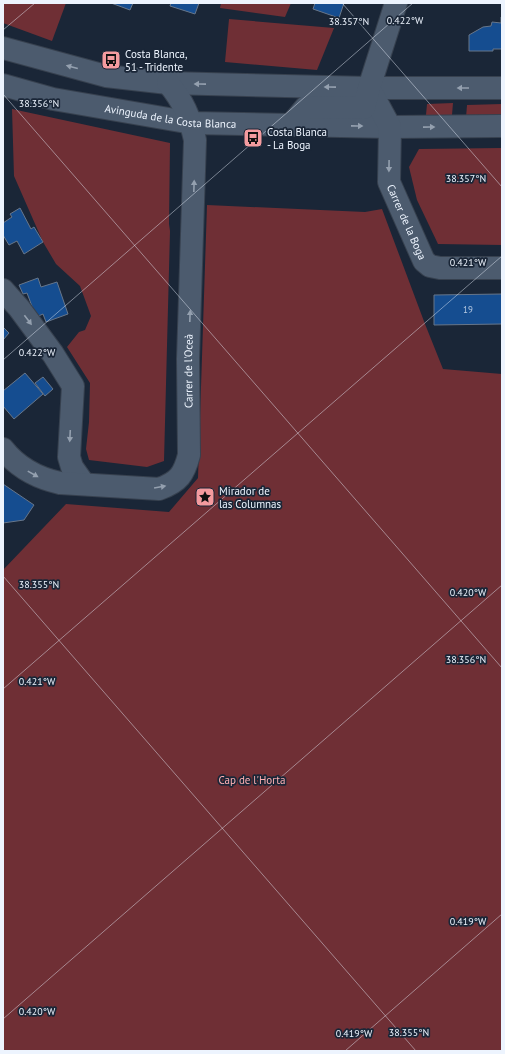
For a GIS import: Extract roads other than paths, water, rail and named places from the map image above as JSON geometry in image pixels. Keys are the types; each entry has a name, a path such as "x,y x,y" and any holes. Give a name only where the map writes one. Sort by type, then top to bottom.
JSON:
{"street":[{"path":"291,125 306,107 364,108 396,3"},
{"path":"3,48 106,76 168,83 369,88 502,88"},
{"name":"Carrer de l'Oceà","path":"4,451 31,474 60,483 160,489 180,478 186,468 189,455 188,359 195,140 192,123 179,97 168,83"},
{"name":"Avinguda de la Costa Blanca","path":"3,85 53,99 192,123 390,127 502,126"},
{"path":"369,88 390,127"},
{"name":"Carrer de la Boga","path":"390,127 389,182 424,261 430,266 440,268 502,268"},
{"path":"3,290 19,308 53,354 73,386 68,457 72,467 84,484"}],"place":[{"name":"Costa Blanca, 51 - Tridente","path":"111,60"},
{"name":"Costa Blanca - La Boga","path":"253,138"},
{"name":"Mirador de las Columnas","path":"205,497"}],"park label":[{"name":"Cap de l'Horta","path":"252,780"}]}
